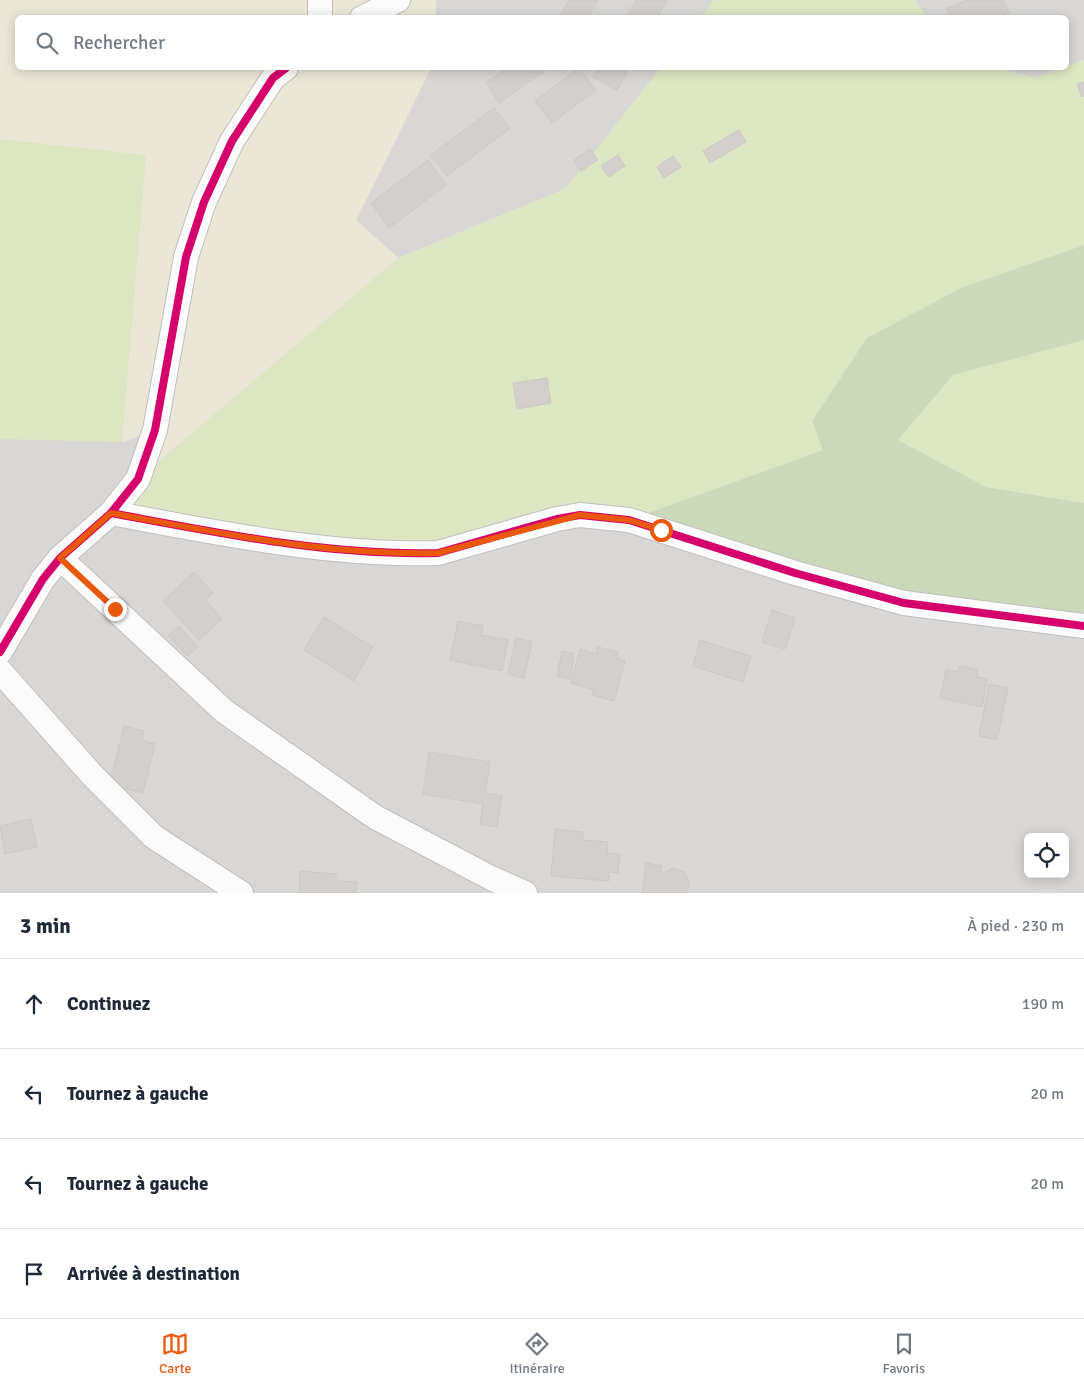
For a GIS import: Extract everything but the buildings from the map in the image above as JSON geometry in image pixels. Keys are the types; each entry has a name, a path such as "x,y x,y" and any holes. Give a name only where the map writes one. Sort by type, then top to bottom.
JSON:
{"street":[{"path":"320,0 320,15"},
{"path":"368,15 398,0"},
{"path":"0,652 43,579 60,558 111,513 138,479 155,430 186,258 204,202 232,141 273,78 283,70"},
{"path":"111,513 283,544 333,549 423,553 438,553 557,519 580,515 605,516 629,520 795,573 904,603 1084,626"},
{"path":"60,558 224,711 375,818 491,878 526,893"},
{"path":"0,671 93,776 154,837 241,893"}],"shaded area":[{"path":"0,0 436,0 436,15 15,15 15,70 430,70 356,220 398,258 138,479 154,430 122,442 146,155 0,139"},
{"path":"436,0 721,0 713,1 703,15 436,15"},
{"path":"915,0 1084,0 1084,60 1069,66 1069,15 925,15"},
{"path":"430,70 659,70 565,189 398,258 356,220"},
{"path":"1004,70 1058,70 1035,78"},
{"path":"0,139 123,442 155,430 580,515 1084,626 1084,893 0,893"}],"green space":[{"path":"915,0 925,15 702,15 713,1"},
{"path":"1084,60 1084,245 963,287 823,450 629,520 605,516 438,553 111,513 138,479 398,258 565,189 659,70 1004,70 1035,78 1057,70 1069,70 1069,66"},
{"path":"0,139 146,155 122,442 0,439"},
{"path":"1084,245 1084,340 953,375 898,440 986,487 1084,503 1084,626 904,603 629,520 823,450 812,421 867,338 963,287"},
{"path":"1084,340 1084,503 986,487 897,441 953,375"}],"cycle path":[{"path":"0,652 43,579 60,558 111,513 138,479 155,430 186,257 204,202 232,141 273,78 283,70"},
{"path":"111,513 274,542 356,551 397,553 438,553 557,519 580,515 629,520 795,573 904,603 1084,626"}],"route":[{"path":"115,609 60,558 111,513 283,544 333,549 423,553 438,553 557,519 580,515 605,516 629,520 661,530"}]}
